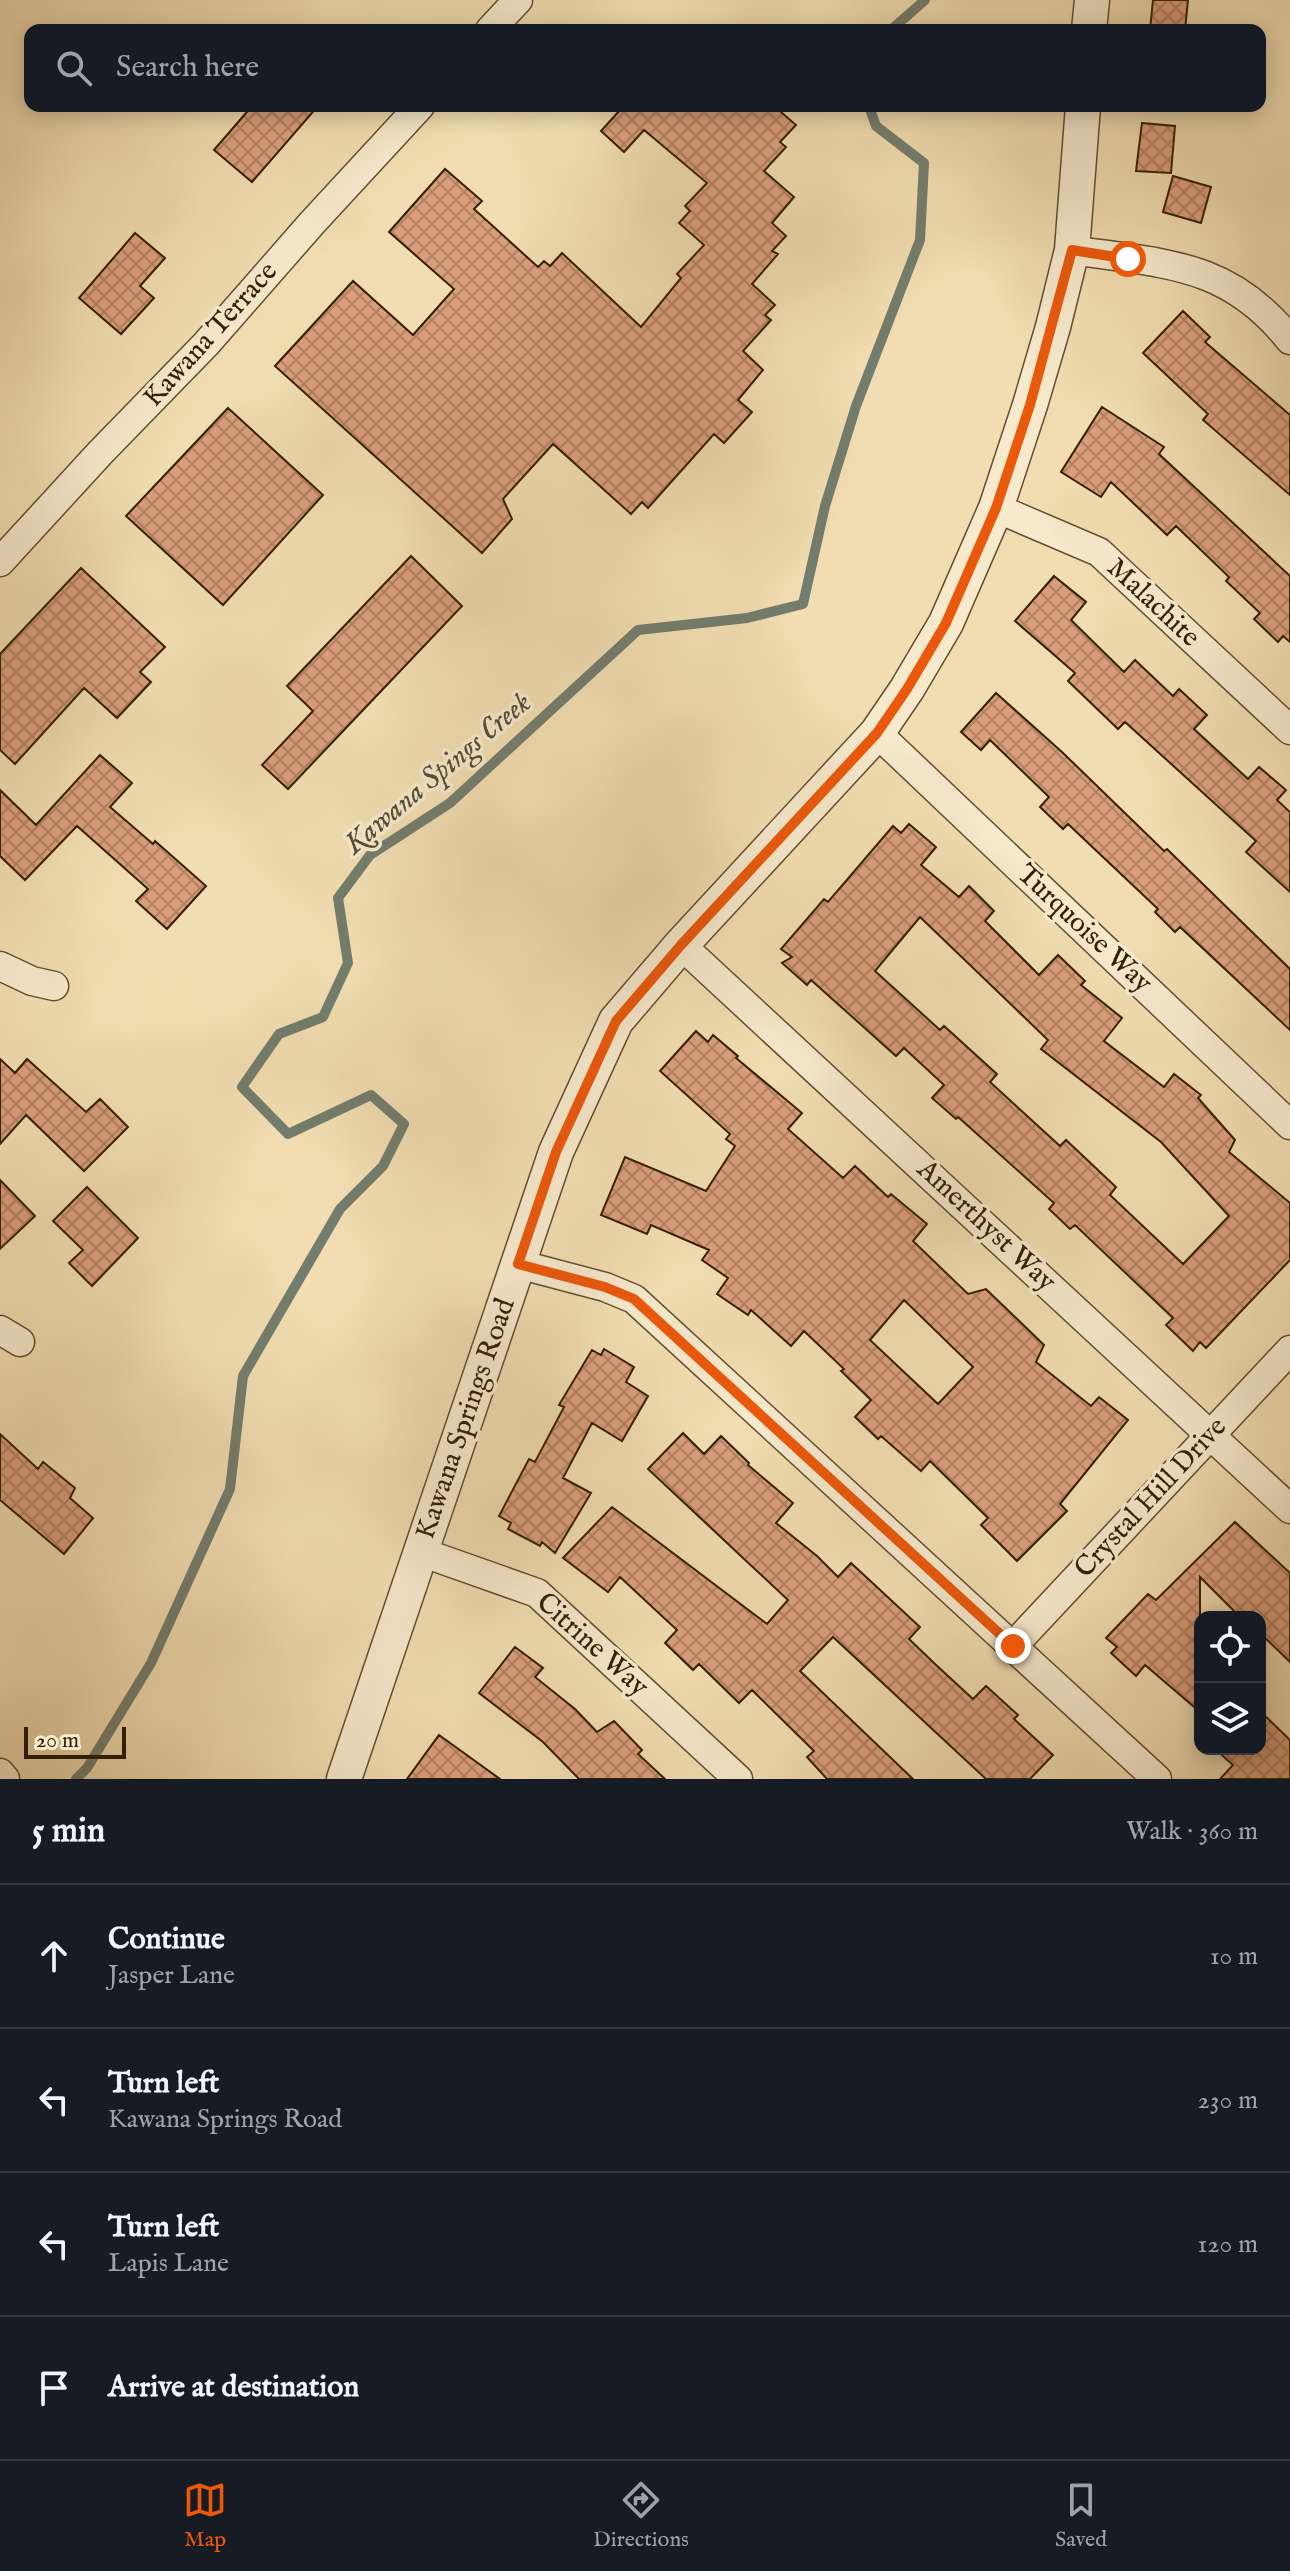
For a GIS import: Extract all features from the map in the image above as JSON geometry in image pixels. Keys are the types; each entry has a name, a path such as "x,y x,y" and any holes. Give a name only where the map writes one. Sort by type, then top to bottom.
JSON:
{"street":[{"path":"496,24 518,0"},
{"path":"1090,24 1092,0"},
{"name":"Kawana Terrace","path":"0,562 206,344 414,112"},
{"name":"Kawana Springs Road","path":"344,1779 556,1152 616,1021 681,945 877,733 946,623 996,508 1030,405 1072,250 1083,112"},
{"path":"1072,250 1193,269 1234,287 1273,319 1290,340"},
{"name":"Malachite","path":"996,508 1099,552 1290,730"},
{"name":"Turquoise Way","path":"877,733 1290,1125"},
{"name":"Amerthyst Way","path":"681,945 1290,1509"},
{"path":"0,966 32,981 54,986"},
{"path":"518,1264 605,1287 634,1299 1157,1779"},
{"name":"Crystal Hill Drive","path":"1013,1646 1290,1350"},
{"name":"Citrine Way","path":"421,1552 537,1593 738,1779"},
{"path":"0,1774 5,1779"}],"building":[{"path":"1153,0 1188,0 1186,24 1151,24"},
{"path":"247,112 313,112 252,182 214,150"},
{"path":"618,112 781,112 796,125 780,142 786,147 764,171 794,197 772,223 786,236 772,251 778,254 752,284 775,305 765,315 771,320 743,351 763,370 738,400 752,412 724,443 714,434 648,508 642,502 631,514 553,444 503,499 512,519 482,553 275,366 353,281 413,335 454,289 389,232 445,169 482,201 474,209 538,267 544,261 550,266 562,253 641,327 681,278 677,274 704,245 679,223 690,211 685,206 707,183 644,130 624,152 601,131"},
{"path":"1142,123 1175,126 1171,173 1136,171"},
{"path":"1173,176 1211,187 1201,223 1163,212"},
{"path":"135,233 165,258 140,286 154,298 121,334 79,298"},
{"path":"1183,311 1210,337 1205,342 1290,415 1290,495 1203,420 1208,414 1143,353"},
{"path":"1102,407 1164,447 1159,454 1290,576 1290,642 1283,636 1278,642 1254,619 1260,613 1226,581 1229,577 1176,526 1167,535 1111,482 1101,497 1061,472"},
{"path":"228,408 323,495 223,605 126,516"},
{"path":"411,556 462,606 288,789 262,765 313,711 287,686"},
{"path":"81,568 165,647 140,672 151,682 117,718 84,688 15,764 0,750 0,654"},
{"path":"1054,576 1086,602 1071,620 1124,672 1135,660 1173,696 1179,689 1207,715 1194,729 1248,779 1259,767 1286,790 1277,800 1290,812 1290,892 1246,852 1256,841 1125,722 1118,729 1068,681 1075,673 1015,621"},
{"path":"996,693 1164,851 1167,849 1290,969 1290,1030 1180,927 1175,932 1155,912 1158,909 1068,824 1063,829 1040,807 1049,797 990,740 981,750 961,732"},
{"path":"100,755 132,783 110,807 206,886 167,929 136,901 148,889 77,826 25,880 0,856 0,790 36,825"},
{"path":"909,824 936,847 921,865 959,897 969,886 994,911 985,921 1039,975 1058,955 1085,981 1081,985 1122,1018 1104,1041 1164,1087 1174,1074 1201,1095 1198,1098 1235,1140 1229,1152 1290,1203 1290,1260 1206,1348 1200,1342 1193,1351 1166,1325 1173,1318 1075,1225 1070,1229 1049,1209 1054,1203 958,1117 956,1119 932,1098 944,1085 904,1048 896,1056 811,980 807,985 782,963 792,957 781,949 824,899 828,902 893,826 901,833","holes":["920,917 1048,1040 1041,1049 1161,1142 1229,1216 1183,1264 1110,1195 1116,1187 1066,1140 1060,1146 990,1082 997,1074 944,1026 940,1030 875,971"]},
{"path":"696,1031 708,1042 713,1035 802,1113 788,1129 843,1178 855,1166 888,1197 891,1194 927,1224 913,1241 968,1294 986,1289 1044,1345 1036,1362 1091,1406 1099,1397 1128,1420 1060,1504 1067,1511 1017,1561 981,1525 988,1518 930,1461 921,1471 881,1436 878,1439 855,1417 871,1400 804,1331 791,1346 751,1310 748,1315 717,1294 728,1278 702,1260 709,1250 651,1225 647,1234 601,1215 625,1157 706,1191 735,1146 726,1139 730,1134 660,1071","holes":["904,1300 973,1367 938,1404 870,1340"]},
{"path":"0,1059 15,1073 27,1059 86,1112 100,1099 128,1127 84,1171 26,1115 0,1144"},
{"path":"0,1180 35,1216 0,1249"},
{"path":"87,1187 138,1238 92,1286 69,1263 83,1250 53,1221"},
{"path":"604,1349 634,1367 626,1382 648,1396 622,1441 592,1423 563,1478 591,1493 555,1553 542,1542 540,1546 508,1529 511,1523 499,1516 529,1459 535,1462 564,1407 559,1405 592,1350 601,1355"},
{"path":"683,1433 704,1454 721,1436 748,1465 793,1503 776,1523 838,1577 851,1563 920,1627 909,1639 935,1664 973,1699 986,1686 1018,1715 1014,1719 1053,1755 1030,1779 986,1779 833,1637 800,1671 913,1779 827,1779 807,1757 814,1751 752,1690 739,1703 699,1664 693,1670 665,1643 677,1630 620,1577 608,1592 563,1558 612,1507 767,1624 788,1600 648,1469"},
{"path":"0,1434 38,1469 43,1462 75,1488 70,1498 93,1518 64,1554 0,1500"},
{"path":"1235,1522 1290,1573 1290,1662 1266,1639 1266,1611 1234,1611 1200,1577 1200,1611 1194,1611 1194,1707 1145,1665 1136,1676 1111,1653 1117,1647 1106,1638 1148,1594 1156,1600"},
{"path":"515,1647 543,1668 535,1677 575,1709 597,1732 614,1721 642,1750 638,1754 665,1779 579,1779 543,1742 479,1693"},
{"path":"1266,1717 1290,1740 1290,1779 1220,1779 1233,1765 1222,1755 1266,1755"},
{"path":"439,1735 500,1779 407,1779"}],"waterway":[{"name":"Kawana Spings Creek","path":"898,24 925,0"},
{"name":"Kawana Spings Creek","path":"76,1779 87,1768 151,1663 230,1489 243,1376 340,1209 383,1166 404,1124 371,1095 288,1134 242,1087 279,1034 323,1017 348,963 338,898 370,855 450,803 638,630 747,618 803,604 825,506 856,406 920,240 924,163 876,126 871,112"}],"route":[{"path":"1013,1646 634,1299 605,1287 518,1264 556,1152 616,1021 681,945 877,733 946,623 996,508 1053,327 1072,250 1128,259"}]}
